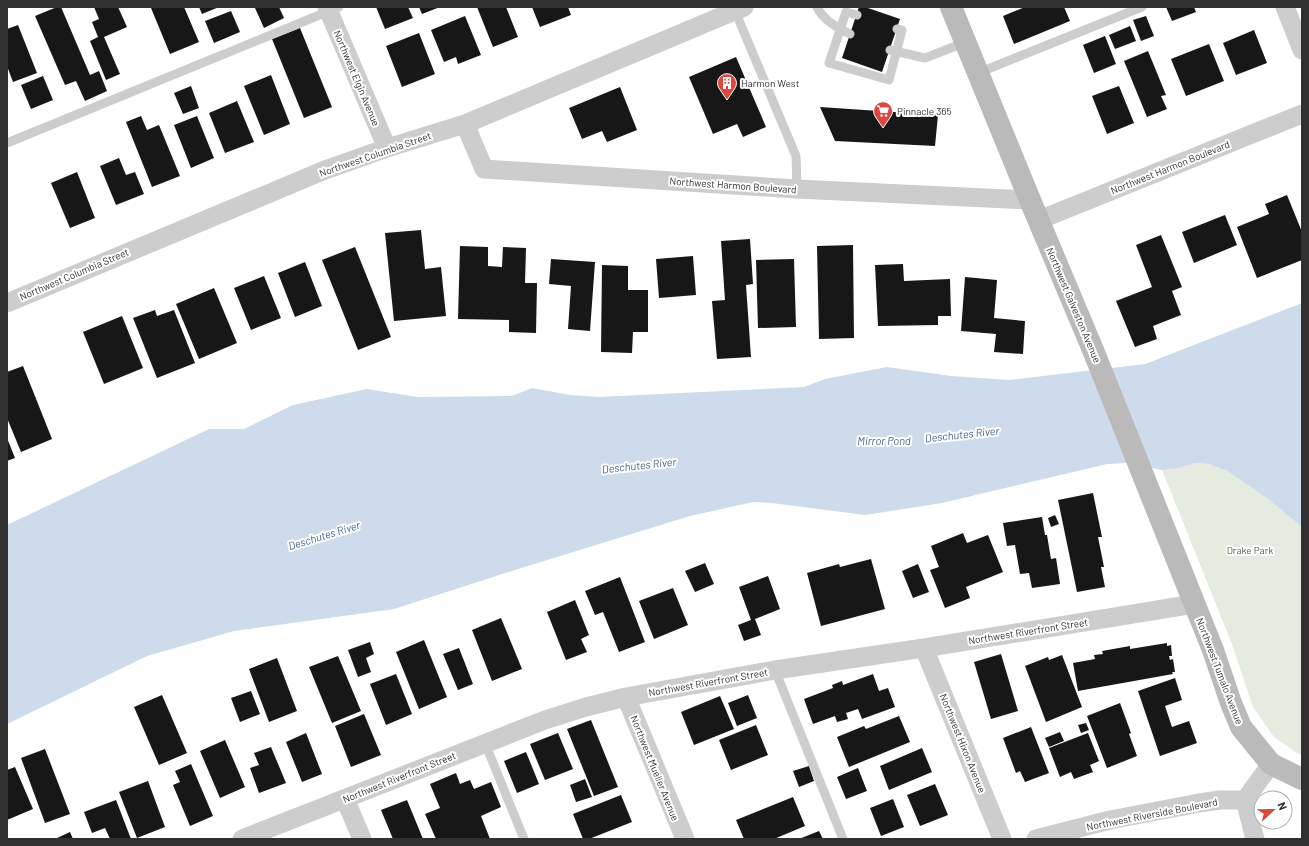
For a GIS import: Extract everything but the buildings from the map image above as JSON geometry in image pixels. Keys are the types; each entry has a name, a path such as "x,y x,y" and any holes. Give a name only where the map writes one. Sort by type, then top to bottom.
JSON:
{"street":[{"name":"Northwest Galveston Avenue","path":"951,7 1093,350 1194,604"},
{"path":"1285,7 1302,50"},
{"name":"Northwest Elgin Avenue","path":"332,8 387,148"},
{"name":"Northwest Columbia Street","path":"7,303 325,170 387,148 465,124 740,9"},
{"name":"Northwest Harmon Boulevard","path":"1039,220 1302,114"},
{"name":"Northwest Harmon Boulevard","path":"465,124 484,169 797,189 1030,200"},
{"name":"Northwest Riverfront Street","path":"242,839 546,720 586,707 626,697 775,670 924,648 1194,604"},
{"name":"Northwest Tumalo Avenue","path":"1194,604 1213,650 1241,727 1272,764"},
{"name":"Northwest Hixon Avenue","path":"924,648 1002,839"},
{"name":"Northwest Mueller Avenue","path":"626,697 685,839"},
{"path":"1255,839 1245,800 1272,764 1302,779"},
{"path":"345,799 362,839"},
{"name":"Northwest Riverside Boulevard","path":"1036,839 1110,820 1199,803 1220,800 1245,800"}],"lane":[{"path":"817,7 820,14 840,29 850,34"},
{"path":"978,73 1142,7"},
{"path":"7,143 332,8"},
{"path":"740,9 796,156 797,189"},
{"path":"857,15 846,12 829,63 889,80 893,51 902,30 897,28"},
{"path":"893,51 925,58 966,42"},
{"path":"775,670 843,839"},
{"path":"486,743 524,839"}],"green space":[{"name":"Drake Park","path":"1196,463 1209,464 1227,471 1268,499 1302,527 1302,755 1274,737 1253,707 1232,644 1162,470 1175,469"}],"water":[{"path":"1302,303 1302,527 1268,499 1227,471 1209,464 1196,463 1175,469 1162,470 1152,468 1144,462 1107,464 942,503 865,515 753,502 690,516 394,609 234,631 147,656 7,724 7,525 209,429 244,429 293,405 367,389 417,397 512,396 532,388 570,395 599,397 804,387 825,379 887,367 951,376 1009,380 1145,364"}],"place":[{"name":"Harmon West","path":"727,100"},
{"name":"Pinnacle 365","path":"883,128"}],"water label":[{"name":"Deschutes River","path":"962,434"},
{"name":"Mirror Pond","path":"884,440"},
{"name":"Deschutes River","path":"639,465"},
{"name":"Deschutes River","path":"324,535"}]}
